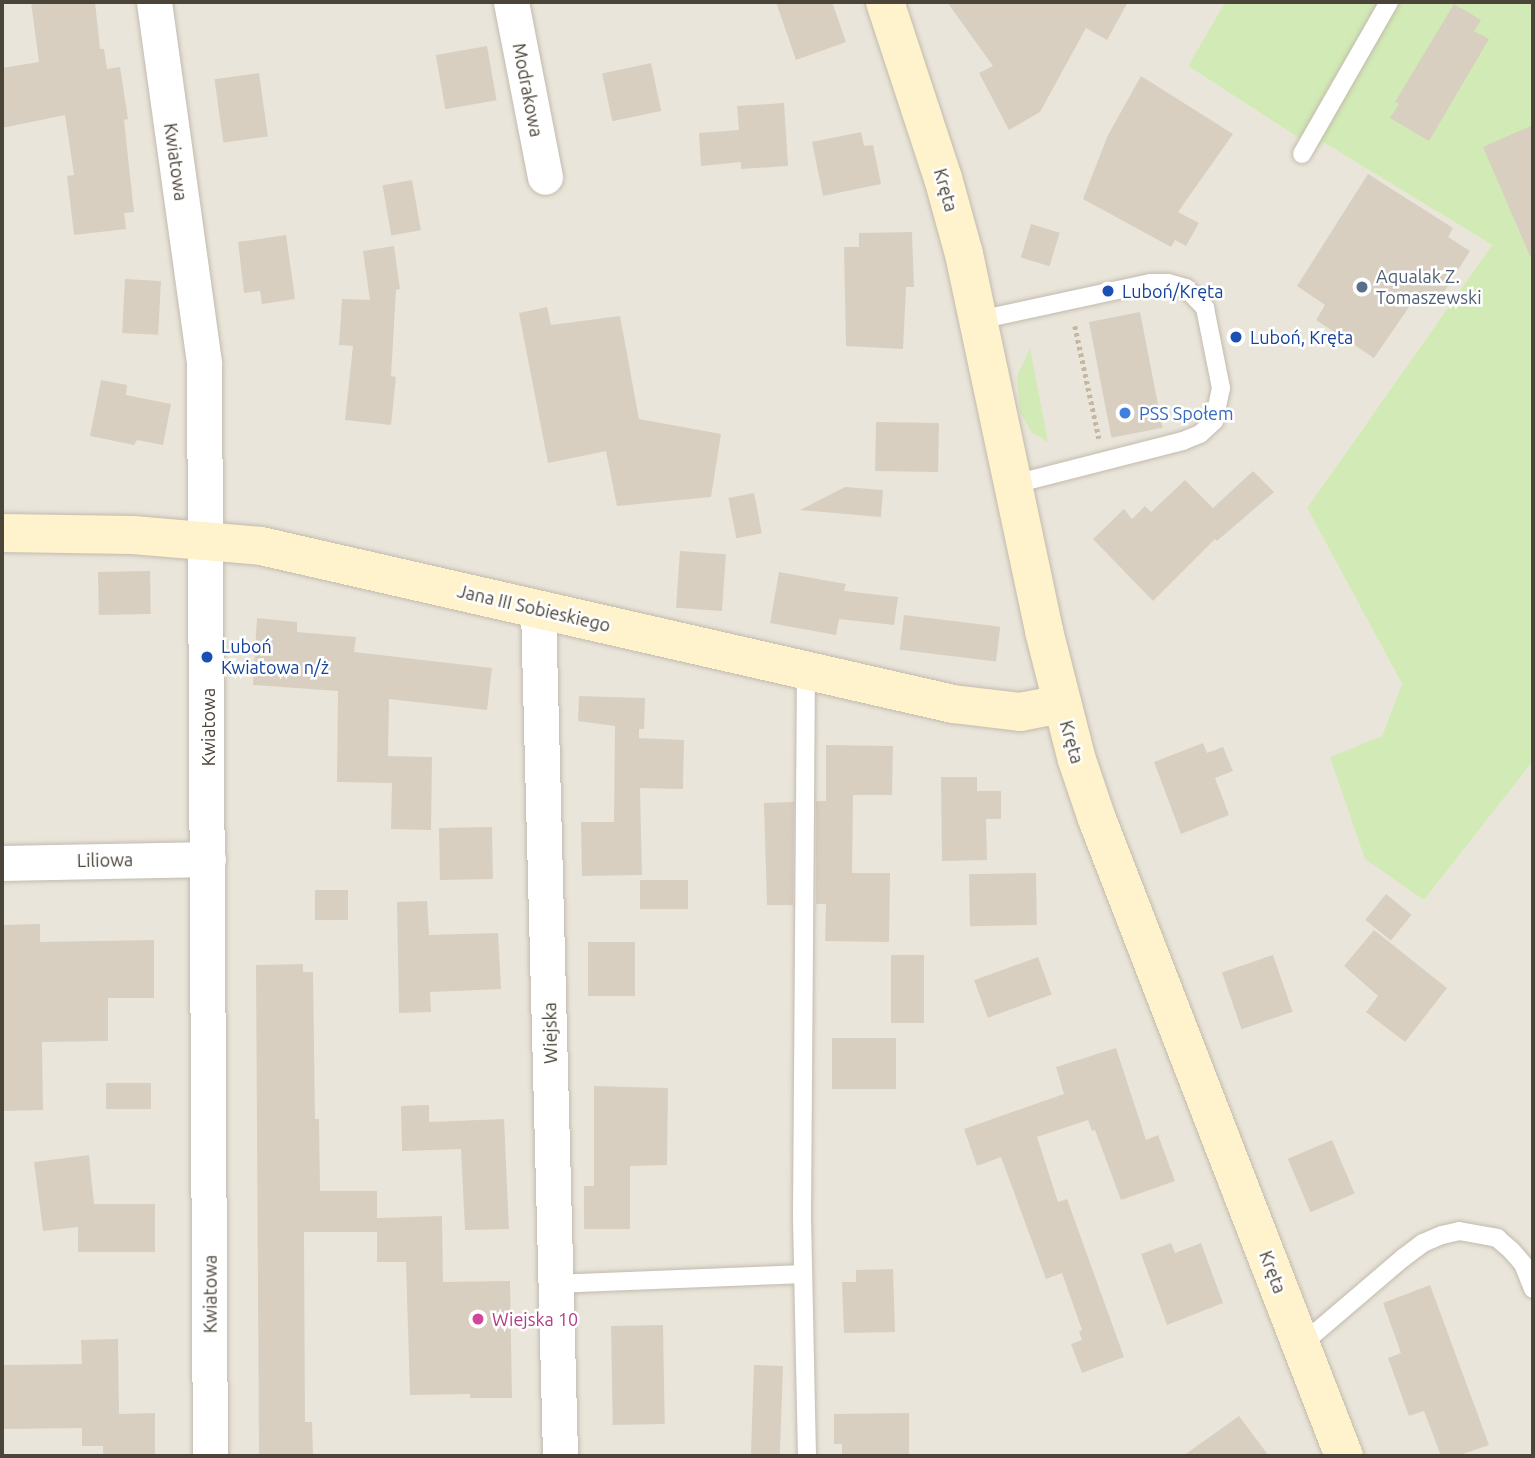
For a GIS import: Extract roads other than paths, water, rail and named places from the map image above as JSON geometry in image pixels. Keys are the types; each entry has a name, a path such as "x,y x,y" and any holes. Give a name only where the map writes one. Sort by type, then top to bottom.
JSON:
{"street":[{"name":"Kwiatowa","path":"155,2 204,363 210,1456"},
{"name":"Modrakowa","path":"511,2 545,177"},
{"name":"Kręta","path":"885,2 943,178 979,320 1062,704 1097,818 1344,1456"},
{"name":"Jana III Sobieskiego","path":"2,533 205,539 297,552 538,610 978,709 1020,712 1062,704"},
{"name":"Wiejska","path":"538,610 560,1456"},
{"name":"Liliowa","path":"2,863 208,859"}],"lane":[{"path":"1302,154 1389,2"},
{"path":"979,320 1129,287 1168,283 1186,288 1205,308 1221,388 1214,421 1200,434 1183,441 1014,484"},
{"path":"806,669 803,1274 807,1456"},
{"path":"1301,1345 1403,1258 1423,1243 1442,1235 1459,1231 1497,1238 1522,1264 1533,1289"},
{"path":"556,1284 803,1274"}],"place":[{"name":"Aqualak Z. Tomaszewski","path":"1362,287"},
{"name":"Luboń/Kręta","path":"1108,291"},
{"name":"Luboń, Kręta","path":"1236,337"},
{"name":"PSS Społem","path":"1125,413"},
{"name":"Luboń Kwiatowa n/ż","path":"207,657"},
{"name":"Wiejska 10","path":"478,1319"}]}
